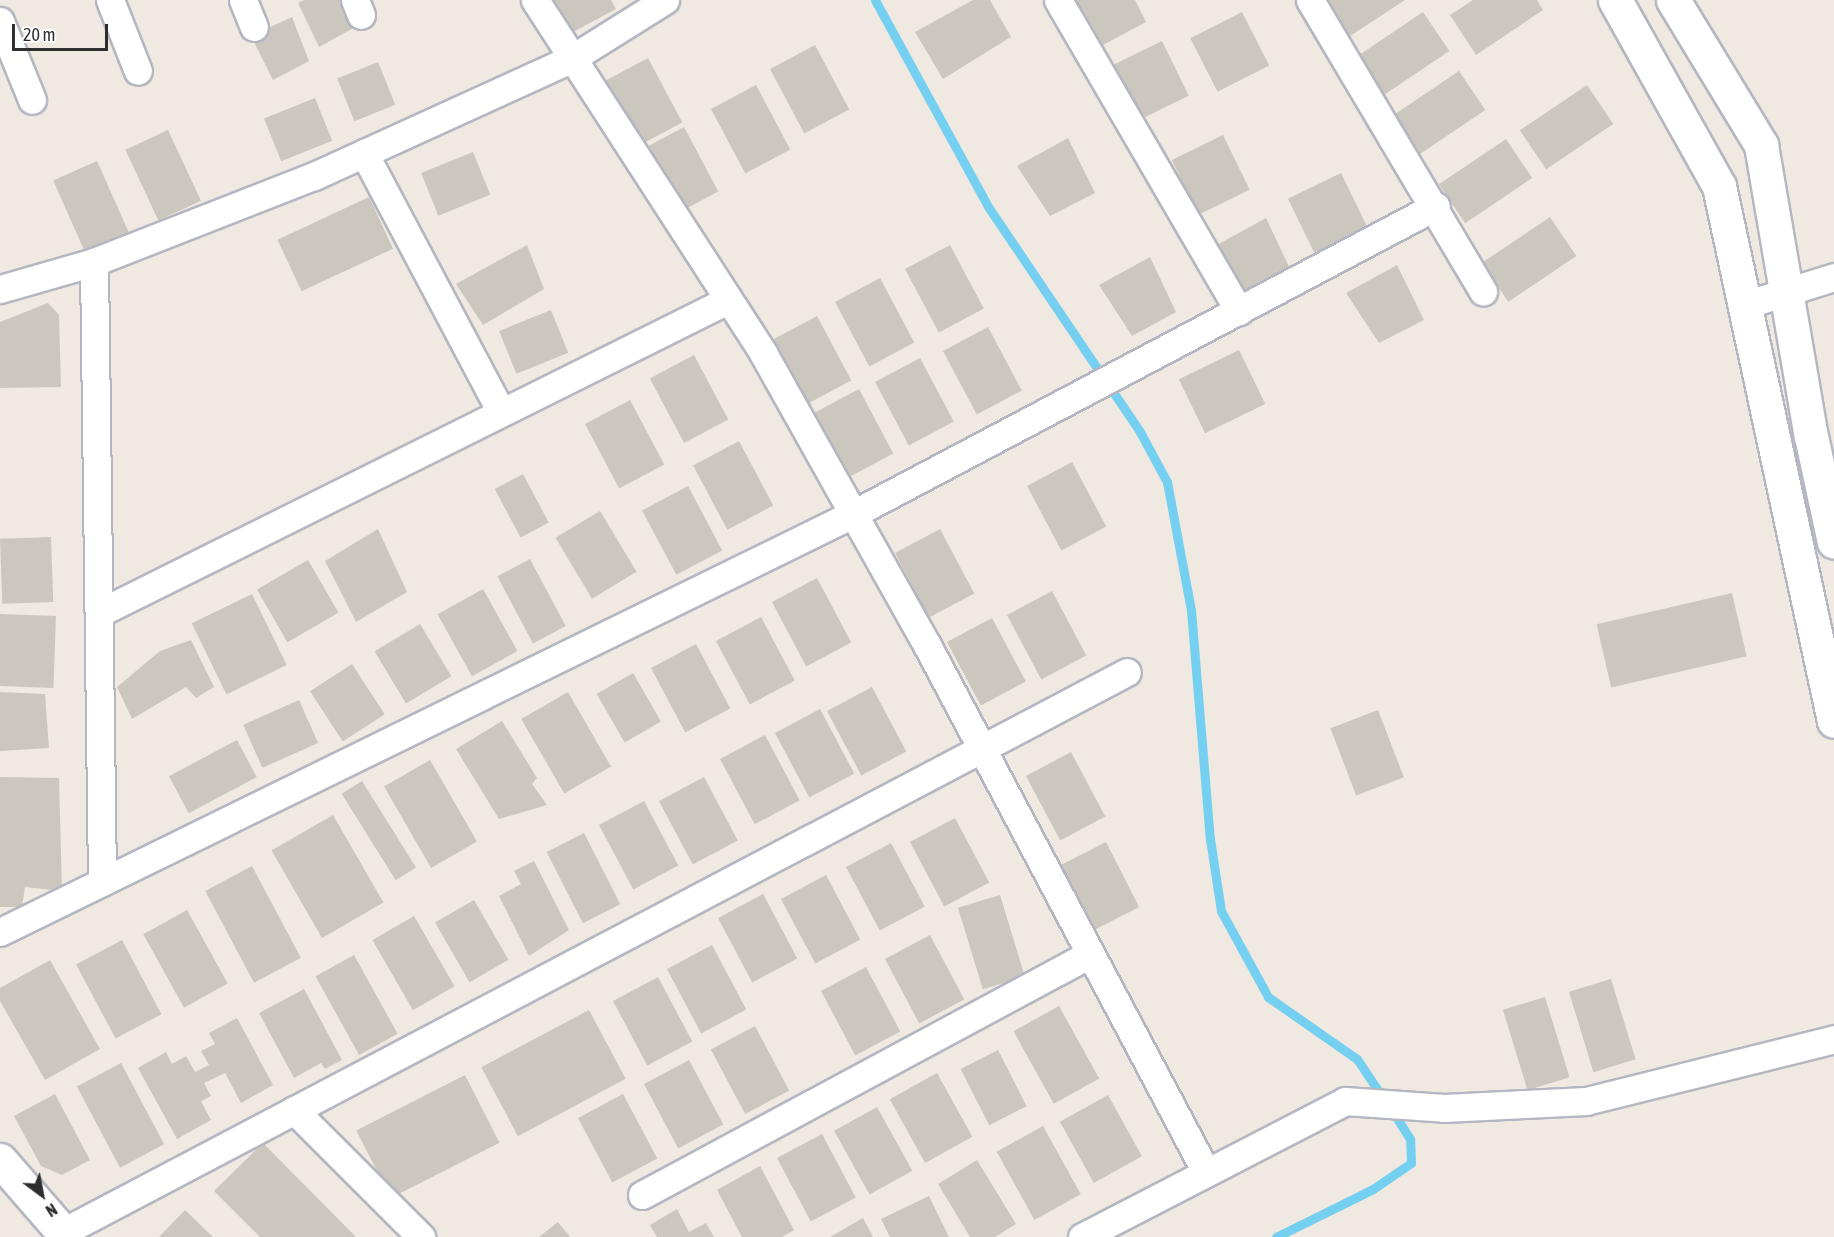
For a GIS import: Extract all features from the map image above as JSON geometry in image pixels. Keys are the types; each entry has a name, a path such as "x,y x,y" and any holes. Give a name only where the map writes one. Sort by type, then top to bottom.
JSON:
{"street":[{"path":"110,0 138,71"},
{"path":"243,0 254,27"},
{"path":"535,0 763,353 981,747 1206,1172"},
{"path":"0,289 94,262 364,153 571,59 665,0"},
{"path":"1058,0 1239,311"},
{"path":"1310,0 1436,206 1483,291"},
{"path":"1615,0 1719,186 1834,721"},
{"path":"1673,0 1761,145 1811,436 1834,542"},
{"path":"0,21 32,100"},
{"path":"364,153 501,412"},
{"path":"0,932 854,514 1436,206"},
{"path":"94,262 102,882"},
{"path":"1744,305 1834,277"},
{"path":"99,613 728,300"},
{"path":"1,1163 65,1235 294,1110 1127,672"},
{"path":"642,1195 1090,954"},
{"path":"1082,1237 1345,1101 1444,1108 1586,1101 1834,1039"},
{"path":"294,1110 421,1237"}],"building":[{"path":"304,0 344,0 355,27 319,47 298,3"},
{"path":"554,0 611,0 616,9 571,33"},
{"path":"973,0 990,0 1011,37 943,79 915,32"},
{"path":"1072,0 1135,0 1146,22 1101,46"},
{"path":"1321,0 1405,0 1347,38"},
{"path":"1473,0 1537,0 1543,10 1476,55 1450,15"},
{"path":"1242,12 1269,65 1218,92 1190,38"},
{"path":"1423,12 1449,51 1382,96 1356,57"},
{"path":"292,17 309,61 273,80 251,36"},
{"path":"1162,41 1189,96 1138,121 1111,66"},
{"path":"815,45 849,109 804,133 770,69"},
{"path":"648,58 682,122 637,146 603,82"},
{"path":"378,62 395,105 354,121 337,78"},
{"path":"1459,71 1485,110 1417,156 1391,117"},
{"path":"756,85 790,149 745,173 711,109"},
{"path":"1587,85 1613,124 1546,169 1520,130"},
{"path":"315,98 332,141 281,161 264,119"},
{"path":"684,127 718,191 673,215 639,151"},
{"path":"168,130 201,201 158,221 125,150"},
{"path":"1223,135 1250,190 1199,215 1172,160"},
{"path":"1068,138 1095,193 1050,216 1017,166"},
{"path":"1506,139 1532,178 1465,223 1439,184"},
{"path":"473,152 490,195 438,216 421,173"},
{"path":"97,161 129,232 85,252 53,181"},
{"path":"1341,173 1367,227 1314,253 1288,199"},
{"path":"369,197 393,249 302,291 277,240"},
{"path":"1550,217 1576,256 1508,302 1482,263"},
{"path":"1266,218 1292,273 1248,297 1215,246"},
{"path":"527,245 544,289 483,325 456,284"},
{"path":"950,245 984,309 939,333 905,269"},
{"path":"1150,257 1176,312 1132,336 1099,285"},
{"path":"1397,265 1424,320 1379,343 1346,293"},
{"path":"880,278 914,342 869,366 835,302"},
{"path":"48,303 59,315 61,387 0,388 0,322"},
{"path":"551,310 568,353 516,374 499,331"},
{"path":"817,316 851,380 806,404 772,340"},
{"path":"988,327 1022,391 977,415 943,351"},
{"path":"1239,350 1265,404 1205,433 1179,379"},
{"path":"694,355 728,419 684,443 650,378"},
{"path":"920,358 954,422 909,446 875,382"},
{"path":"859,389 893,453 849,477 815,412"},
{"path":"630,400 664,464 619,488 585,424"},
{"path":"739,441 773,505 727,530 693,465"},
{"path":"1072,462 1106,526 1061,550 1027,486"},
{"path":"523,474 549,523 521,538 495,489"},
{"path":"688,486 722,550 676,575 642,510"},
{"path":"600,511 637,572 592,599 555,538"},
{"path":"378,529 407,592 356,622 325,561"},
{"path":"940,529 974,593 929,617 895,553"},
{"path":"51,537 53,602 2,604 0,539"},
{"path":"530,559 566,626 533,643 497,576"},
{"path":"308,560 338,613 287,642 257,590"},
{"path":"817,578 851,642 806,666 772,602"},
{"path":"483,589 517,651 472,676 438,614"},
{"path":"1052,591 1086,655 1041,679 1007,615"},
{"path":"1732,593 1747,656 1611,688 1597,624"},
{"path":"252,594 287,665 226,694 192,623"},
{"path":"0,614 56,616 53,688 0,686"},
{"path":"761,617 795,681 750,705 716,641"},
{"path":"992,618 1026,682 981,706 947,642"},
{"path":"420,624 451,676 406,704 375,651"},
{"path":"191,640 214,687 196,698 186,687 132,719 117,687 160,651"},
{"path":"696,644 730,708 685,732 651,668"},
{"path":"352,664 385,714 343,742 310,691"},
{"path":"633,673 661,721 625,742 597,694"},
{"path":"872,687 906,751 861,775 827,711"},
{"path":"0,692 45,694 49,748 0,751"},
{"path":"568,692 611,766 564,793 521,719"},
{"path":"299,700 318,743 262,768 243,725"},
{"path":"820,709 854,773 809,797 775,733"},
{"path":"1378,710 1404,777 1356,795 1330,728"},
{"path":"502,721 537,778 532,784 547,805 499,819 456,749"},
{"path":"765,735 800,800 755,824 720,759"},
{"path":"237,740 257,777 189,813 169,776"},
{"path":"1071,752 1105,816 1060,840 1026,776"},
{"path":"430,760 477,841 431,868 384,786"},
{"path":"0,777 59,778 62,891 25,887 22,907 0,907"},
{"path":"704,777 738,841 693,865 659,801"},
{"path":"362,781 416,868 396,880 342,794"},
{"path":"644,801 678,865 633,889 599,825"},
{"path":"333,815 384,902 322,938 272,851"},
{"path":"955,818 989,882 944,906 910,842"},
{"path":"584,833 620,904 583,923 547,852"},
{"path":"1106,842 1139,907 1094,930 1061,865"},
{"path":"891,843 925,907 880,931 846,867"},
{"path":"534,861 569,930 529,956 499,896 521,884 514,871"},
{"path":"252,866 301,958 254,983 205,891"},
{"path":"826,875 860,939 815,963 781,899"},
{"path":"763,894 797,958 752,982 718,918"},
{"path":"1000,895 1025,976 983,989 958,908"},
{"path":"474,900 508,960 470,982 435,922"},
{"path":"187,910 228,983 184,1008 143,934"},
{"path":"414,916 454,986 413,1010 372,940"},
{"path":"930,935 964,999 919,1023 885,959"},
{"path":"122,940 161,1014 116,1039 76,964"},
{"path":"712,945 746,1009 701,1033 667,969"},
{"path":"354,955 398,1034 359,1055 316,976"},
{"path":"50,960 100,1049 45,1080 0,1001 0,988"},
{"path":"866,967 900,1031 855,1055 821,991"},
{"path":"658,977 692,1041 647,1065 613,1001"},
{"path":"1611,979 1636,1059 1593,1072 1569,992"},
{"path":"304,989 342,1060 325,1069 321,1063 294,1078 259,1013"},
{"path":"1545,997 1570,1077 1527,1090 1503,1010"},
{"path":"1059,1006 1099,1079 1054,1104 1014,1031"},
{"path":"589,1010 626,1079 518,1136 481,1067"},
{"path":"237,1018 273,1085 241,1103 225,1073 204,1083 211,1096 201,1101 211,1120 177,1139 138,1068 166,1052 172,1064 186,1056 195,1072 209,1065 201,1051 215,1044 209,1033"},
{"path":"755,1026 789,1090 745,1114 711,1049"},
{"path":"998,1050 1027,1106 989,1125 961,1069"},
{"path":"689,1060 723,1124 678,1148 644,1084"},
{"path":"121,1063 164,1144 120,1168 77,1086"},
{"path":"937,1073 972,1137 925,1163 890,1099"},
{"path":"465,1075 500,1143 391,1198 356,1130"},
{"path":"55,1094 90,1160 62,1175 41,1166 14,1116"},
{"path":"623,1094 657,1158 612,1182 578,1118"},
{"path":"1108,1095 1142,1156 1094,1183 1060,1122"},
{"path":"877,1107 912,1171 870,1195 834,1131"},
{"path":"1043,1126 1081,1194 1034,1220 997,1152"},
{"path":"822,1134 856,1198 811,1222 777,1158"},
{"path":"263,1143 356,1237 260,1237 214,1191"},
{"path":"977,1160 1016,1224 995,1237 970,1237 938,1184"},
{"path":"760,1166 794,1230 782,1237 742,1237 717,1190"},
{"path":"929,1196 949,1237 890,1237 881,1219"},
{"path":"677,1209 689,1232 706,1223 714,1237 657,1237 650,1225"},
{"path":"185,1210 213,1237 159,1237"},
{"path":"863,1218 873,1237 830,1237"},
{"path":"558,1222 570,1237 539,1237"}],"waterway":[{"path":"875,0 989,208 1140,432 1167,482 1191,610 1210,839 1221,911 1268,997 1357,1059 1383,1098"},
{"path":"1276,1237 1373,1189 1411,1163 1410,1139 1391,1109"}]}
